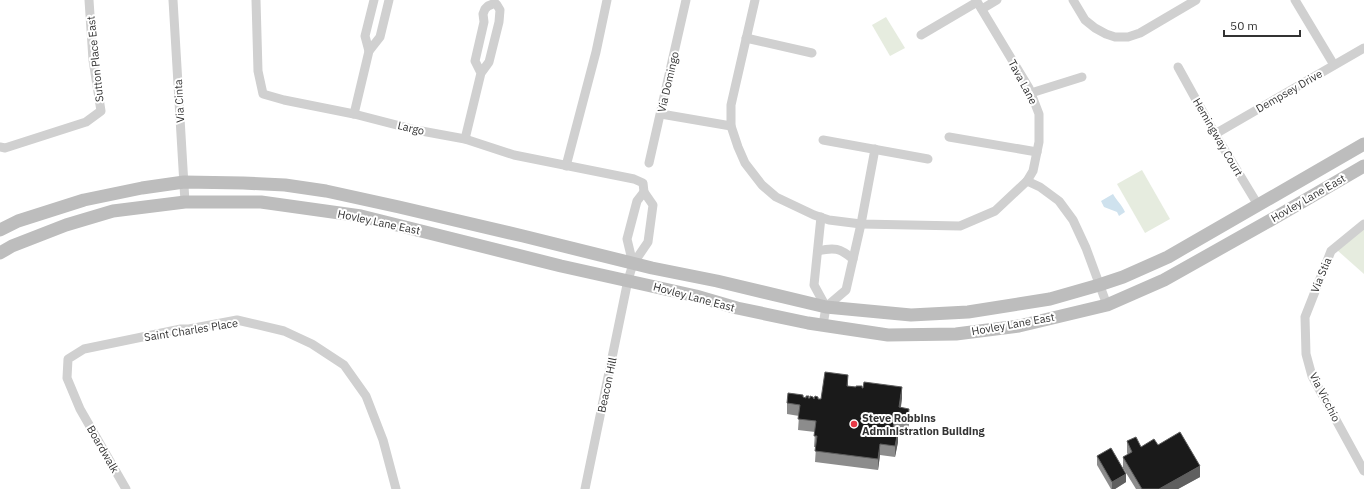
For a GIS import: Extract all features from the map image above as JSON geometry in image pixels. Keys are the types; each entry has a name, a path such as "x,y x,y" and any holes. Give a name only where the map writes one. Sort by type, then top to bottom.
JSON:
{"main road":[{"name":"Hovley Lane East","path":"0,230 18,221 84,200 142,188 184,182 278,185 326,191 509,232 634,264 717,281 826,307 911,315 968,312 1050,299 1123,277 1168,257 1364,144"},
{"name":"Hovley Lane East","path":"0,253 12,246 66,226 113,211 185,202 261,202 361,216 553,264 696,296 737,308 823,325 888,335 956,334 1019,326 1107,305 1164,280 1364,166"}],"street":[{"name":"Sutton Place East","path":"3,148 86,122 101,111 93,60 89,0"},
{"name":"Via Cinta","path":"173,0 185,202"},
{"name":"Largo","path":"256,0 258,71 263,94 284,100 354,114 416,130 466,139 514,155 634,179 642,183 644,192 653,205 648,242 634,264 628,280"},
{"path":"369,51 365,36 374,0"},
{"path":"354,114 369,51 380,37 389,0"},
{"path":"566,166 596,52 607,0"},
{"name":"Via Domingo","path":"649,163 686,0"},
{"name":"Tava Lane","path":"754,0 731,105 731,126 738,148 745,163 762,186 776,197 828,220 861,224 960,226 995,211 1027,181 1033,171 1039,142 1039,114 1031,92 978,4"},
{"path":"921,36 978,4 997,0"},
{"path":"1073,0 1085,20 1095,28 1115,37 1128,37 1140,32 1196,0"},
{"path":"1295,0 1334,65"},
{"path":"466,139 481,73 489,62 499,22 500,10 495,3 485,8 483,14 484,22 475,61 481,73"},
{"path":"746,38 812,53"},
{"name":"Dempsey Drive","path":"1215,134 1364,48"},
{"name":"Hemingway Court","path":"1178,67 1215,134 1258,205"},
{"path":"1031,92 1082,77"},
{"path":"661,114 731,126"},
{"path":"949,137 1037,152"},
{"path":"823,140 928,159"},
{"path":"826,307 846,290 861,224 875,149"},
{"path":"1027,181 1040,187 1059,201 1073,220 1086,248 1107,305"},
{"path":"634,264 627,239 637,200 644,192"},
{"path":"821,217 814,285 826,307 823,325"},
{"name":"Via Stia","path":"1305,317 1331,252 1364,224"},
{"path":"818,251 830,248 839,249 853,259"},
{"name":"Beacon Hill","path":"585,489 628,280"},
{"name":"Via Vicchio","path":"1305,317 1306,354 1312,376 1364,471"},
{"name":"Saint Charles Place","path":"80,408 67,378 68,359 84,349 181,329 237,320 284,331 312,344 344,365 366,396 383,440 396,489"},
{"name":"Boardwalk","path":"80,408 126,489"}],"shaded area":[{"path":"886,17 905,48 890,56 872,25"},
{"path":"1142,170 1170,219 1145,233 1117,184"},
{"path":"1364,228 1364,274 1337,250"}],"water":[{"path":"1113,194 1125,212 1119,216 1117,212 1104,207 1101,201"}],"building":[{"name":"Steve Robbins Administration Building","path":"825,372 848,375 847,386 862,386 863,388 864,382 902,387 899,407 909,409 908,419 894,417 893,430 898,431 895,446 880,444 878,459 815,451 817,436 814,436 816,421 798,419 800,405 787,403 788,393 803,395 803,397 806,398 806,396 809,396 808,398 810,398 810,396 814,399 815,396 818,397 818,399 821,399"},
{"path":"1180,432 1200,466 1159,489 1142,489 1123,457 1132,452 1127,441 1136,437 1141,447 1154,439 1158,445"},
{"path":"1111,448 1126,474 1112,482 1097,456"}],"place":[{"name":"Steve Robbins Administration Building","path":"854,424"}]}
